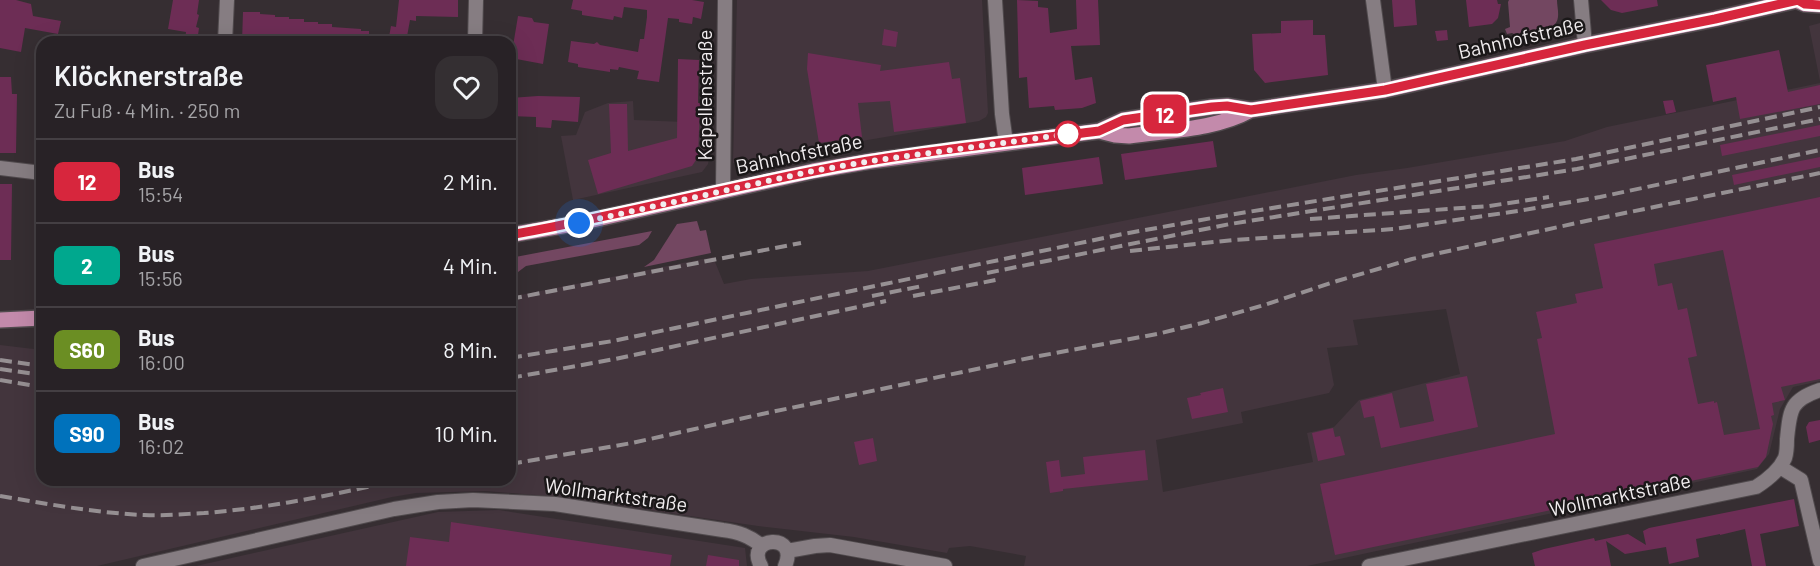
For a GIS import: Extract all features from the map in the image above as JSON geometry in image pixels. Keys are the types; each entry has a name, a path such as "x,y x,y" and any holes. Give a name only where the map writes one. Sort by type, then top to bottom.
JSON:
{"main road":[{"name":"Bahnhofstraße","path":"516,234 579,223 813,171 871,161 1099,131 1123,120 1212,107 1227,106 1251,110 1385,90 1798,0 1805,4 1820,5"},
{"path":"0,320 36,318"}],"street":[{"path":"225,36 226,0"},
{"path":"475,36 476,0"},
{"name":"Kapellenstraße","path":"723,191 725,0"},
{"path":"995,0 1006,143"},
{"path":"1373,0 1385,90"},
{"path":"1581,0 1585,45"},
{"path":"0,168 36,172"},
{"path":"1820,390 1803,396 1795,404 1789,421 1786,455 1780,467 1800,480 1820,561"},
{"name":"Wollmarktstraße","path":"1369,566 1756,487 1780,467"},
{"name":"Wollmarktstraße","path":"143,566 394,509 438,502 473,500 555,504 723,530 750,537 762,546 768,542 776,542 783,545 787,551"},
{"path":"785,566 788,559 787,551 830,545 945,566"},
{"path":"761,566 758,552 762,546"}],"shaded area":[{"path":"737,0 982,0 988,113 979,121 733,163"},
{"path":"1509,0 1557,0 1556,23 1518,36 1512,33 1507,34 1505,29 1510,27"},
{"path":"1820,23 1820,81 1809,26"},
{"path":"1820,83 1820,381 1793,387 1780,409 1769,454 1757,469 1307,566 1024,566 1026,556 970,546 949,548 947,553 854,537 758,526 561,497 486,491 416,493 392,497 97,566 0,566 0,345 36,349 36,486 516,486 516,296 713,257 724,284 751,279 868,271 1356,175 1565,141 1607,127","holes":["1446,309 1460,374 1359,400 1334,427 1307,433 1313,462 1163,492 1156,440 1243,423 1241,412 1329,393 1334,385 1327,348 1358,345 1353,320"]},
{"path":"633,101 634,120 710,123 708,164 702,172 573,200 561,136 576,135 585,112 608,103"},
{"path":"697,221 700,231 706,230 711,253 644,267 654,260 677,224"},
{"path":"652,231 648,238 639,245 526,266 516,274 516,257"},
{"path":"499,510 745,548 747,566 196,566 438,512"}],"building":[{"path":"0,0 16,0 31,4 33,16 61,21 58,34 25,28 21,52 0,48"},
{"path":"173,0 199,0 196,27 199,28 198,36 186,36 186,32 168,29"},
{"path":"399,0 458,0 458,17 416,16 416,21 410,20 407,36 389,36 391,26 396,27"},
{"path":"573,0 692,0 704,2 701,19 693,17 692,24 668,18 659,82 637,79 639,71 619,67 618,70 610,69 610,72 578,67 578,64 568,62 571,41 594,44 597,42 600,45 638,52 640,39 644,39 647,17 647,10 624,7 622,18 614,16 613,20 582,15 582,11 571,9"},
{"path":"1017,0 1038,1 1038,7 1048,8 1050,33 1077,29 1076,0 1098,0 1100,45 1071,46 1075,80 1092,77 1096,103 1082,108 1055,110 1054,106 1029,108 1027,77 1019,78"},
{"path":"1392,0 1415,0 1417,25 1394,27"},
{"path":"1466,0 1497,0 1498,4 1501,4 1498,18 1492,24 1469,27"},
{"path":"1601,0 1657,0 1658,6 1622,13 1611,10"},
{"path":"243,12 260,12 260,14 275,15 275,17 304,19 304,22 332,24 332,27 369,31 369,36 242,36"},
{"path":"518,16 532,18 534,22 549,24 543,64 516,59 515,36"},
{"path":"1313,20 1313,35 1325,35 1328,75 1265,83 1254,70 1252,34 1281,33 1281,21"},
{"path":"884,29 898,32 896,47 882,45"},
{"path":"1447,30 1448,40 1437,41 1435,31"},
{"path":"1779,50 1788,92 1820,85 1820,104 1740,119 1736,97 1713,102 1706,65"},
{"path":"808,53 881,65 880,71 949,62 952,79 960,78 966,123 894,132 890,101 858,103 862,137 819,143 807,69"},
{"path":"678,59 699,60 698,157 692,166 598,194 588,160 611,153 609,104 627,104 628,151 677,138"},
{"path":"0,77 11,77 12,94 17,94 16,153 0,153"},
{"path":"580,97 578,122 552,120 551,128 536,127 536,117 516,116 516,98"},
{"path":"1673,100 1676,112 1666,114 1663,101"},
{"path":"1820,125 1820,136 1722,156 1720,145"},
{"path":"1213,141 1217,167 1125,180 1121,154"},
{"path":"1099,157 1103,184 1025,195 1022,168"},
{"path":"1820,157 1820,167 1734,185 1732,175"},
{"path":"0,184 12,184 11,260 0,260"},
{"path":"1820,197 1820,379 1781,387 1785,400 1772,403 1773,424 1766,457 1758,467 1335,555 1320,484 1555,434 1537,339 1542,338 1536,312 1577,303 1575,294 1603,288 1594,244","holes":["1723,250 1760,429 1724,435 1717,402 1698,404 1688,358 1697,356 1687,308 1678,310 1672,283 1658,286 1654,264"]},
{"path":"1467,376 1478,427 1381,448 1374,416 1364,418 1360,401 1392,393 1400,428 1434,421 1426,384"},
{"path":"1223,388 1228,412 1192,419 1187,398"},
{"path":"1820,420 1820,440 1809,443 1806,427 1809,422"},
{"path":"1333,428 1335,437 1340,436 1345,455 1318,461 1312,433"},
{"path":"873,438 877,461 859,465 854,442"},
{"path":"1145,450 1148,480 1063,489 1063,491 1050,493 1046,462 1059,460 1061,477 1085,474 1083,457"},
{"path":"1794,499 1799,526 1760,534 1766,566 1752,566 1745,529 1696,539 1699,557 1669,564 1666,547 1625,554 1606,541 1611,566 1535,566 1532,553 1544,549 1594,538 1595,541 1628,534 1646,545 1643,531 1649,528"},
{"path":"451,522 672,555 670,566 406,566 410,537 449,542"},
{"path":"708,555 739,560 739,566 706,566"}],"railway":[{"path":"516,357 613,341 1123,234 1576,159 1820,107"},
{"path":"987,273 1230,224 1577,169 1820,119"},
{"path":"1130,251 1233,240 1394,229 1518,211 1600,197 1820,150"},
{"path":"516,463 632,443 1034,357 1157,334 1264,305 1412,259 1820,173"},
{"path":"1310,219 1489,206 1549,197"},
{"path":"516,298 801,243"},
{"path":"913,296 1001,279"},
{"path":"872,296 922,286"},
{"path":"516,377 615,359 886,301"},
{"path":"0,360 36,365"},
{"path":"0,369 36,374"},
{"path":"0,380 36,386"},
{"path":"0,496 72,508 166,515 229,511 371,486"}],"bus line":[{"name":"12","path":"516,234 579,223 813,171 871,161 1099,131 1123,120 1212,107 1227,106 1251,110 1343,98 1798,0 1805,4 1820,5"}],"route":[{"path":"579,223 813,171 1068,134"}]}
